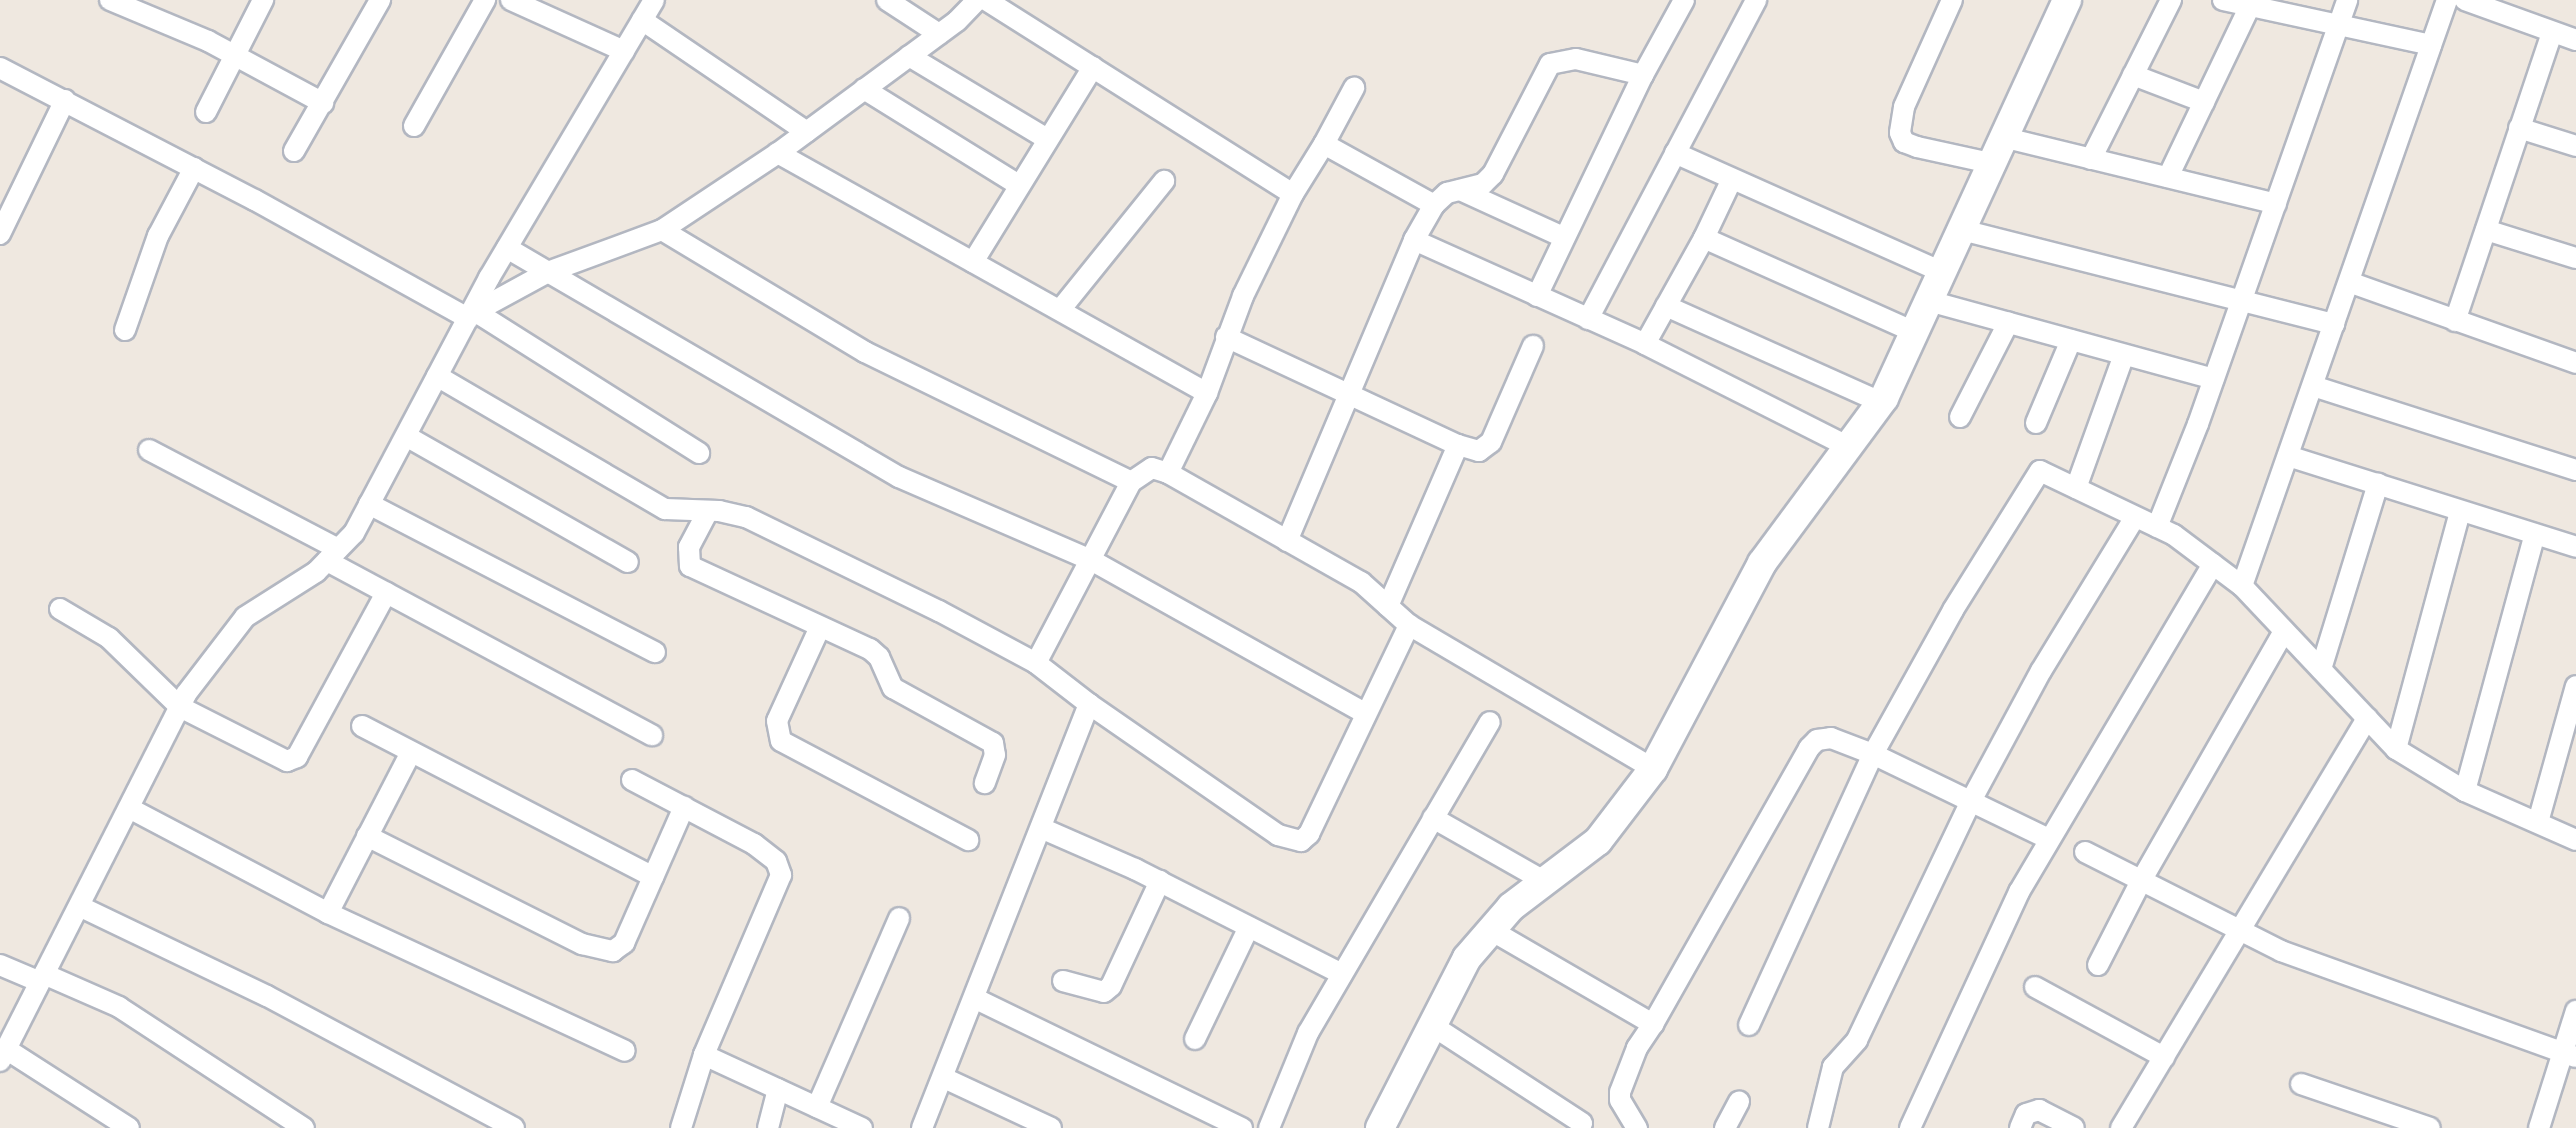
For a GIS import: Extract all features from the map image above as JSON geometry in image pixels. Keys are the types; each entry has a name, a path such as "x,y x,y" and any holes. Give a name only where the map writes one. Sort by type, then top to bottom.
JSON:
{"street":[{"path":"110,0 235,56 324,103"},
{"path":"206,112 263,0"},
{"path":"294,151 380,0"},
{"path":"414,126 485,0"},
{"path":"510,0 624,51"},
{"path":"129,1128 3,1055 180,707 244,617 332,555 354,533 508,248 654,0"},
{"path":"888,0 939,34"},
{"path":"471,315 548,272 662,230 807,132 939,34 977,0"},
{"path":"986,0 1293,194"},
{"path":"1538,296 1563,237 1684,0"},
{"path":"1588,319 1756,0"},
{"path":"1952,0 1904,106 1900,133 1904,142 1916,147 2091,158 2276,204"},
{"path":"1385,1127 1467,958 1489,929 1598,841 1652,769 1762,563 1881,402 2067,0"},
{"path":"2091,158 2170,0"},
{"path":"2223,0 2431,46"},
{"path":"2157,527 2214,379 2347,0"},
{"path":"2242,586 2447,0"},
{"path":"2466,0 2576,40"},
{"path":"2168,177 2250,6"},
{"path":"642,20 807,132"},
{"path":"2455,321 2552,32"},
{"path":"910,56 1047,140"},
{"path":"1287,541 1414,240 1434,205 1459,189 1483,184 1493,174 1550,64 1576,59 1643,76"},
{"path":"972,262 1093,67"},
{"path":"0,68 471,315 698,452"},
{"path":"2133,75 2204,102"},
{"path":"1168,473 1293,194 1354,88"},
{"path":"864,89 1019,185"},
{"path":"0,234 65,100"},
{"path":"2519,128 2576,146"},
{"path":"1324,144 1434,205"},
{"path":"778,153 1207,393"},
{"path":"1675,153 1942,272"},
{"path":"125,330 158,236 194,168"},
{"path":"1645,344 1704,238 1732,178"},
{"path":"1060,310 1164,181"},
{"path":"1459,189 1563,237"},
{"path":"662,230 864,352 1131,482"},
{"path":"1962,230 2334,324"},
{"path":"2486,230 2576,258"},
{"path":"1704,238 1914,332"},
{"path":"1414,240 1645,344 1848,446"},
{"path":"508,248 900,477 1091,560 1366,714"},
{"path":"2349,282 2576,363"},
{"path":"1929,302 2214,379"},
{"path":"1666,306 1881,402"},
{"path":"1960,417 2008,323"},
{"path":"1226,337 1347,396 1479,451 1491,442 1533,346"},
{"path":"2036,423 2071,340"},
{"path":"2076,488 2124,354"},
{"path":"438,376 652,503 685,512 746,517 940,611 1036,663 1088,704 1291,840 1301,841 1309,834 1409,624"},
{"path":"2313,386 2576,470"},
{"path":"406,436 628,562"},
{"path":"1388,606 1458,445"},
{"path":"149,450 332,555 386,593 652,735"},
{"path":"2288,456 2576,547"},
{"path":"1036,663 1131,482 1152,468 1168,473 1361,582 1409,624 1652,769"},
{"path":"1749,1025 1873,754 1953,610 2040,471 2157,527 2242,586 2396,749 2466,791 2576,840"},
{"path":"2321,669 2378,484"},
{"path":"370,504 655,652"},
{"path":"2396,749 2460,510"},
{"path":"708,511 689,547 690,566 870,649 879,657 893,688 993,743 995,755 985,783"},
{"path":"1818,1128 1833,1067 1857,1040 1972,799 2042,671 2136,517"},
{"path":"2466,791 2536,534"},
{"path":"1910,1128 2019,892 2213,564"},
{"path":"60,609 109,638 180,707 277,760 297,757 386,593"},
{"path":"820,626 777,721 781,741 968,840"},
{"path":"2098,965 2284,631"},
{"path":"2538,822 2572,716 2576,686"},
{"path":"922,1128 1088,704"},
{"path":"2121,1128 2367,718"},
{"path":"1269,1128 1308,1033 1490,722"},
{"path":"362,726 653,878"},
{"path":"1636,1128 1620,1100 1620,1092 1637,1048 1816,740 1831,738 1873,754 2049,839"},
{"path":"328,913 411,752"},
{"path":"2554,766 2576,774"},
{"path":"632,780 754,844 776,861 781,875 704,1055 681,1128"},
{"path":"367,836 602,951 613,951 624,943 684,807"},
{"path":"129,808 328,913 626,1052"},
{"path":"1433,818 1544,881"},
{"path":"1041,828 1160,881 1342,974"},
{"path":"2085,852 2238,932 2570,1054"},
{"path":"1064,981 1104,992 1111,986 1160,881"},
{"path":"79,906 267,996 514,1128"},
{"path":"817,1107 899,918"},
{"path":"1195,1039 1249,927"},
{"path":"1489,929 1653,1024"},
{"path":"0,965 120,1007 304,1128"},
{"path":"2034,988 2164,1058"},
{"path":"974,998 1242,1128"},
{"path":"2540,1128 2570,1054 2576,1011"},
{"path":"1433,1026 1582,1123"},
{"path":"704,1055 862,1128"},
{"path":"944,1078 1052,1128"},
{"path":"2302,1084 2430,1128"},
{"path":"768,1128 778,1089"},
{"path":"1725,1128 1738,1102"},
{"path":"2020,1128 2026,1114 2039,1110 2074,1128"}]}
